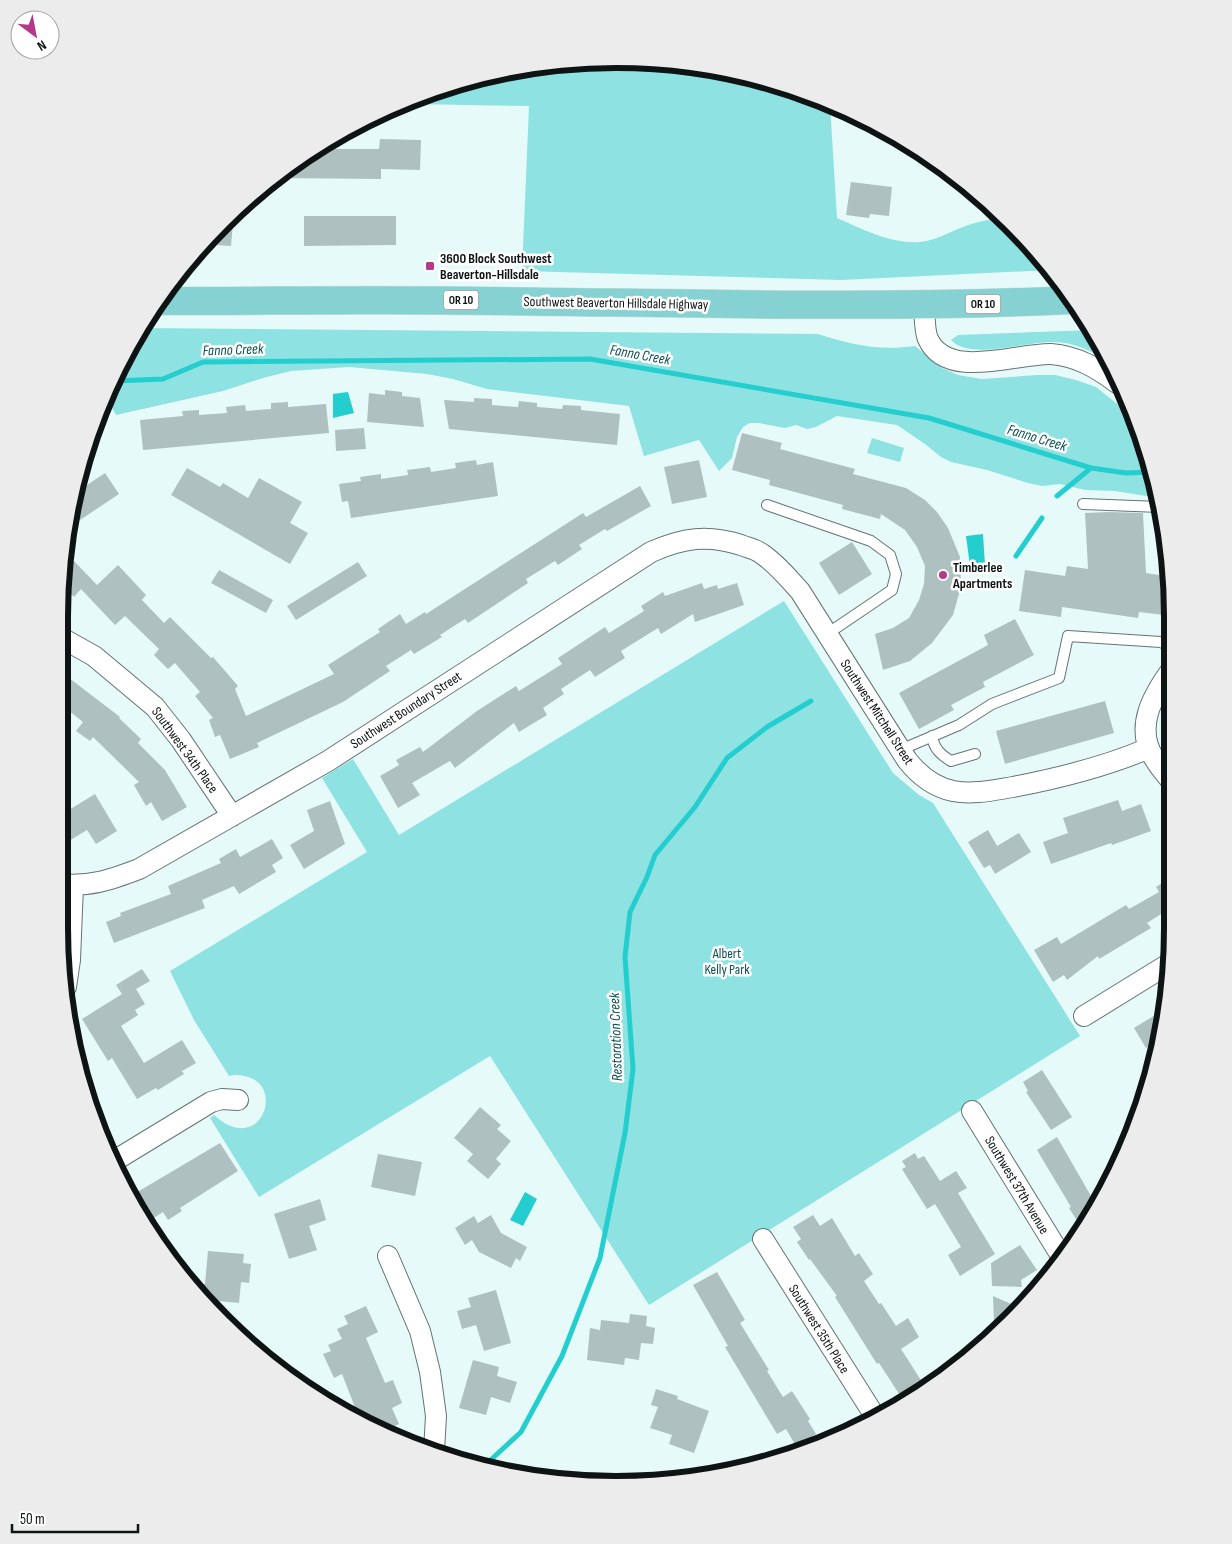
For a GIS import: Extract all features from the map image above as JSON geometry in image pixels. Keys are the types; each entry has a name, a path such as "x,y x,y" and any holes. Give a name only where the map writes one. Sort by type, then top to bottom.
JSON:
{"main road":[{"name":"Southwest Beaverton Hillsdale Highway","path":"167,301 487,300 705,304 924,305 1064,300"}],"street":[{"path":"924,305 928,338 935,350 951,359 974,362 1039,354 1058,355 1085,363 1111,379"},
{"name":"Southwest Boundary Street","path":"68,884 105,882 139,869 328,761 651,552 670,544 690,539 711,538 735,544"},
{"name":"Southwest Mitchell Street","path":"735,544 760,552 780,568 800,591 900,750 915,770 936,785 964,793 988,791 1054,779 1118,760 1148,748"},
{"name":"Southwest 34th Place","path":"68,641 94,656 154,707 181,740 232,816"},
{"path":"1164,680 1149,707 1146,727 1148,748 1164,772"},
{"path":"68,922 69,966"},
{"path":"1084,1016 1163,967"},
{"path":"118,1158 211,1102 222,1099 238,1100"},
{"name":"Southwest 37th Avenue","path":"972,1110 1058,1252"},
{"name":"Southwest 35th Place","path":"763,1239 873,1413"},
{"path":"388,1256 413,1312 426,1356 436,1416 434,1445"}],"lane":[{"path":"1083,504 1153,507"},
{"path":"767,505 871,541 890,555 896,574 892,590 828,634"},
{"path":"900,750 959,725 992,704 1059,678 1068,636 1164,644"},
{"path":"932,736 933,743 940,754 951,762 975,754"}],"green space":[{"path":"580,69 652,69 688,72 758,86 830,111 837,218 887,238 908,242 925,241 972,224 994,219 1041,270 841,280 522,271 529,106 420,104 474,86 509,78 544,72"},
{"path":"150,328 818,334 866,346 889,348 915,346 942,368 958,375 982,379 1055,375 1096,387 1124,410 1146,474 1151,497 1115,491 1085,490 1060,484 1042,486 1028,483 987,470 951,462 941,457 897,425 837,416 816,427 807,429 796,425 785,428 750,423 743,427 737,437 732,458 719,471 699,440 644,456 629,406 487,389 427,374 349,367 291,371 223,391 116,415 110,404 124,373"},
{"path":"1084,330 1099,356 1082,348 1061,342 1043,342 985,350 971,349 960,346 951,340 958,335"},
{"path":"872,438 904,448 900,462 867,453"},
{"name":"Albert Kelly Park","path":"784,601 893,773 919,795 933,803 1080,1036 649,1305 490,1056 259,1197 210,1118 214,1115 230,1126 244,1128 255,1124 262,1116 266,1104 265,1093 259,1083 248,1077 239,1075 229,1076 194,1020 170,971 367,852 322,778 353,759 399,835"}],"shaded area":[{"path":"348,392 354,413 333,418 333,394"},
{"path":"983,534 985,565 970,566 966,536"},
{"path":"525,1192 537,1199 523,1226 510,1220"}],"building":[{"path":"380,139 421,140 420,170 381,169 381,179 286,178 329,149 379,149"},
{"path":"851,182 892,187 889,216 870,214 869,218 846,215"},
{"path":"304,216 396,216 396,245 304,246"},
{"path":"233,223 231,246 213,245"},
{"path":"385,390 402,392 402,396 420,398 424,427 367,422 369,393 385,395"},
{"path":"474,398 492,399 492,405 518,407 519,401 537,403 537,407 562,409 563,405 581,406 581,410 620,414 617,445 449,429 444,400 474,402"},
{"path":"288,402 288,407 326,404 329,433 143,450 140,420 183,416 182,411 199,410 199,415 227,413 226,407 245,405 246,411 271,409 271,403"},
{"path":"364,428 366,449 336,451 335,430"},
{"path":"742,433 782,443 780,449 855,469 853,474 906,488 925,500 937,512 948,528 960,557 961,587 953,615 932,643 910,661 883,670 875,634 893,628 909,618 919,600 924,584 925,566 917,547 905,530 881,514 880,519 842,509 843,505 769,485 770,480 732,470"},
{"path":"476,460 477,465 493,462 498,496 351,518 348,501 342,502 339,484 361,481 360,477 381,474 381,479 408,475 407,470 430,467 431,472 456,468 455,463"},
{"path":"699,460 707,497 672,504 664,467"},
{"path":"187,468 220,487 223,483 248,498 259,478 302,502 290,523 308,533 290,564 171,495"},
{"path":"105,473 119,494 76,523 83,488"},
{"path":"640,486 651,506 607,531 605,529 579,545 582,549 558,565 555,561 526,579 528,583 468,623 465,619 440,635 442,637 414,654 411,650 386,666 390,671 343,702 257,743 259,747 230,759 220,735 215,737 209,720 213,718 195,696 200,692 175,663 168,669 154,655 159,649 125,616 115,625 81,589 74,597 69,591 70,565 74,561 97,585 118,565 146,595 142,600 164,623 170,617 211,658 213,657 238,686 235,689 246,716 334,674 328,665 380,632 378,629 400,614 406,624 425,612 426,614 583,513 586,517"},
{"name":"Timberlee Apartments","path":"1085,513 1143,513 1146,573 1163,576 1164,615 1139,612 1138,618 1062,607 1061,617 1019,611 1025,570 1065,576 1067,566 1088,569"},
{"path":"852,542 872,574 839,595 819,563"},
{"path":"358,562 367,576 296,620 287,606"},
{"path":"219,570 273,600 266,613 211,583"},
{"path":"702,583 704,589 717,585 718,589 737,583 744,605 695,622 693,614 661,634 658,628 621,651 625,658 595,677 590,670 561,689 564,694 543,708 547,715 519,732 514,723 455,768 450,761 412,783 420,795 398,808 380,776 399,765 396,760 420,747 423,752 477,711 516,686 519,691 562,664 558,658 605,627 609,633 644,611 641,606 663,592 665,596"},
{"name":"Timberlee Apartments","path":"1015,619 1034,655 983,682 985,687 951,705 954,710 919,729 899,693 988,645 984,635"},
{"path":"68,677 120,717 141,739 138,743 165,770 187,807 162,821 151,802 146,806 134,785 139,782 93,737 90,741 76,731 83,722 68,710"},
{"path":"1105,701 1114,733 1005,764 996,731"},
{"path":"95,794 117,831 96,844 87,830 68,842 68,810"},
{"path":"1118,800 1122,811 1141,804 1151,831 1051,864 1043,842 1068,833 1063,818"},
{"path":"330,801 345,844 304,869 290,845 314,831 307,810"},
{"path":"988,830 997,846 1019,833 1031,852 995,874 990,865 984,868 968,842"},
{"path":"272,839 283,858 272,865 276,872 239,894 234,886 202,900 205,908 114,943 106,922 121,916 120,913 171,894 168,886 221,863 219,859 236,849 240,857"},
{"path":"1164,882 1164,912 1147,923 1151,928 1099,959 1098,956 1067,980 1064,975 1053,982 1034,950 1057,937 1061,944 1126,905 1129,909 1159,892 1156,887"},
{"path":"142,969 150,981 136,989 145,1004 135,1010 138,1015 121,1026 144,1063 182,1040 196,1063 182,1071 184,1074 158,1090 156,1088 137,1099 112,1058 108,1061 82,1019 122,994 116,985"},
{"path":"1158,1013 1152,1044 1146,1048 1134,1028"},
{"path":"1042,1070 1072,1117 1051,1130 1026,1092 1028,1091 1023,1082"},
{"path":"480,1107 501,1125 497,1129 511,1141 496,1159 501,1164 488,1179 467,1161 473,1154 454,1138"},
{"path":"1057,1137 1093,1199 1078,1223 1069,1208 1071,1207 1037,1150"},
{"path":"220,1143 238,1171 180,1208 182,1211 168,1220 163,1212 152,1219 136,1193"},
{"path":"915,1153 918,1159 924,1156 940,1181 956,1171 967,1188 958,1193 995,1254 960,1276 948,1255 961,1247 935,1204 927,1209 902,1169 906,1167 902,1161"},
{"path":"378,1154 422,1162 415,1196 371,1187"},
{"path":"320,1199 326,1220 309,1226 317,1250 289,1259 274,1214"},
{"path":"491,1215 501,1233 527,1247 520,1261 516,1258 511,1268 479,1252 472,1240 465,1245 455,1228 474,1216 478,1223"},
{"path":"813,1215 820,1226 832,1218 855,1256 859,1253 873,1274 864,1281 879,1304 881,1303 896,1326 908,1318 919,1337 901,1349 923,1383 901,1396 879,1363 877,1364 835,1297 837,1296 797,1242 801,1239 793,1227"},
{"path":"1020,1245 1037,1270 1021,1280 1022,1287 992,1286 991,1263"},
{"path":"208,1251 244,1254 243,1263 251,1264 249,1283 241,1282 239,1303 219,1301 218,1306 200,1285 205,1284"},
{"path":"717,1272 745,1320 740,1323 769,1370 767,1371 783,1397 792,1391 810,1419 808,1421 816,1434 796,1446 786,1429 777,1434 725,1347 728,1346 693,1285"},
{"path":"496,1290 511,1343 484,1351 476,1325 462,1329 457,1311 471,1307 468,1298"},
{"path":"993,1296 1014,1305 998,1322 994,1321"},
{"path":"366,1306 378,1332 366,1338 385,1383 393,1380 402,1403 392,1408 399,1424 390,1428 356,1411 342,1374 334,1378 323,1354 331,1351 328,1345 342,1339 337,1329 348,1324 344,1316"},
{"path":"630,1314 647,1316 646,1326 655,1328 653,1344 641,1343 639,1360 625,1358 624,1365 587,1360 590,1328 600,1330 601,1320 629,1323"},
{"path":"473,1360 499,1367 497,1376 517,1382 510,1403 491,1397 486,1415 459,1408"},
{"path":"656,1389 678,1396 677,1399 709,1411 694,1453 669,1444 672,1435 650,1428 658,1407 651,1405"}],"waterway":[{"name":"Fanno Creek","path":"120,381 163,379 203,362 590,359 929,418 1091,468 1126,473 1145,472"},
{"name":"Restoration Creek","path":"1057,496 1091,468"},
{"name":"Restoration Creek","path":"1016,556 1042,518"},
{"name":"Restoration Creek","path":"489,1461 521,1432 562,1356 600,1258 625,1133 633,1069 625,957 630,912 647,877 655,855 695,807 727,758 767,727 811,701"}],"place":[{"name":"3600 Block Southwest Beaverton-Hillsdale","path":"430,266"},
{"name":"Timberlee Apartments","path":"943,575"}]}
